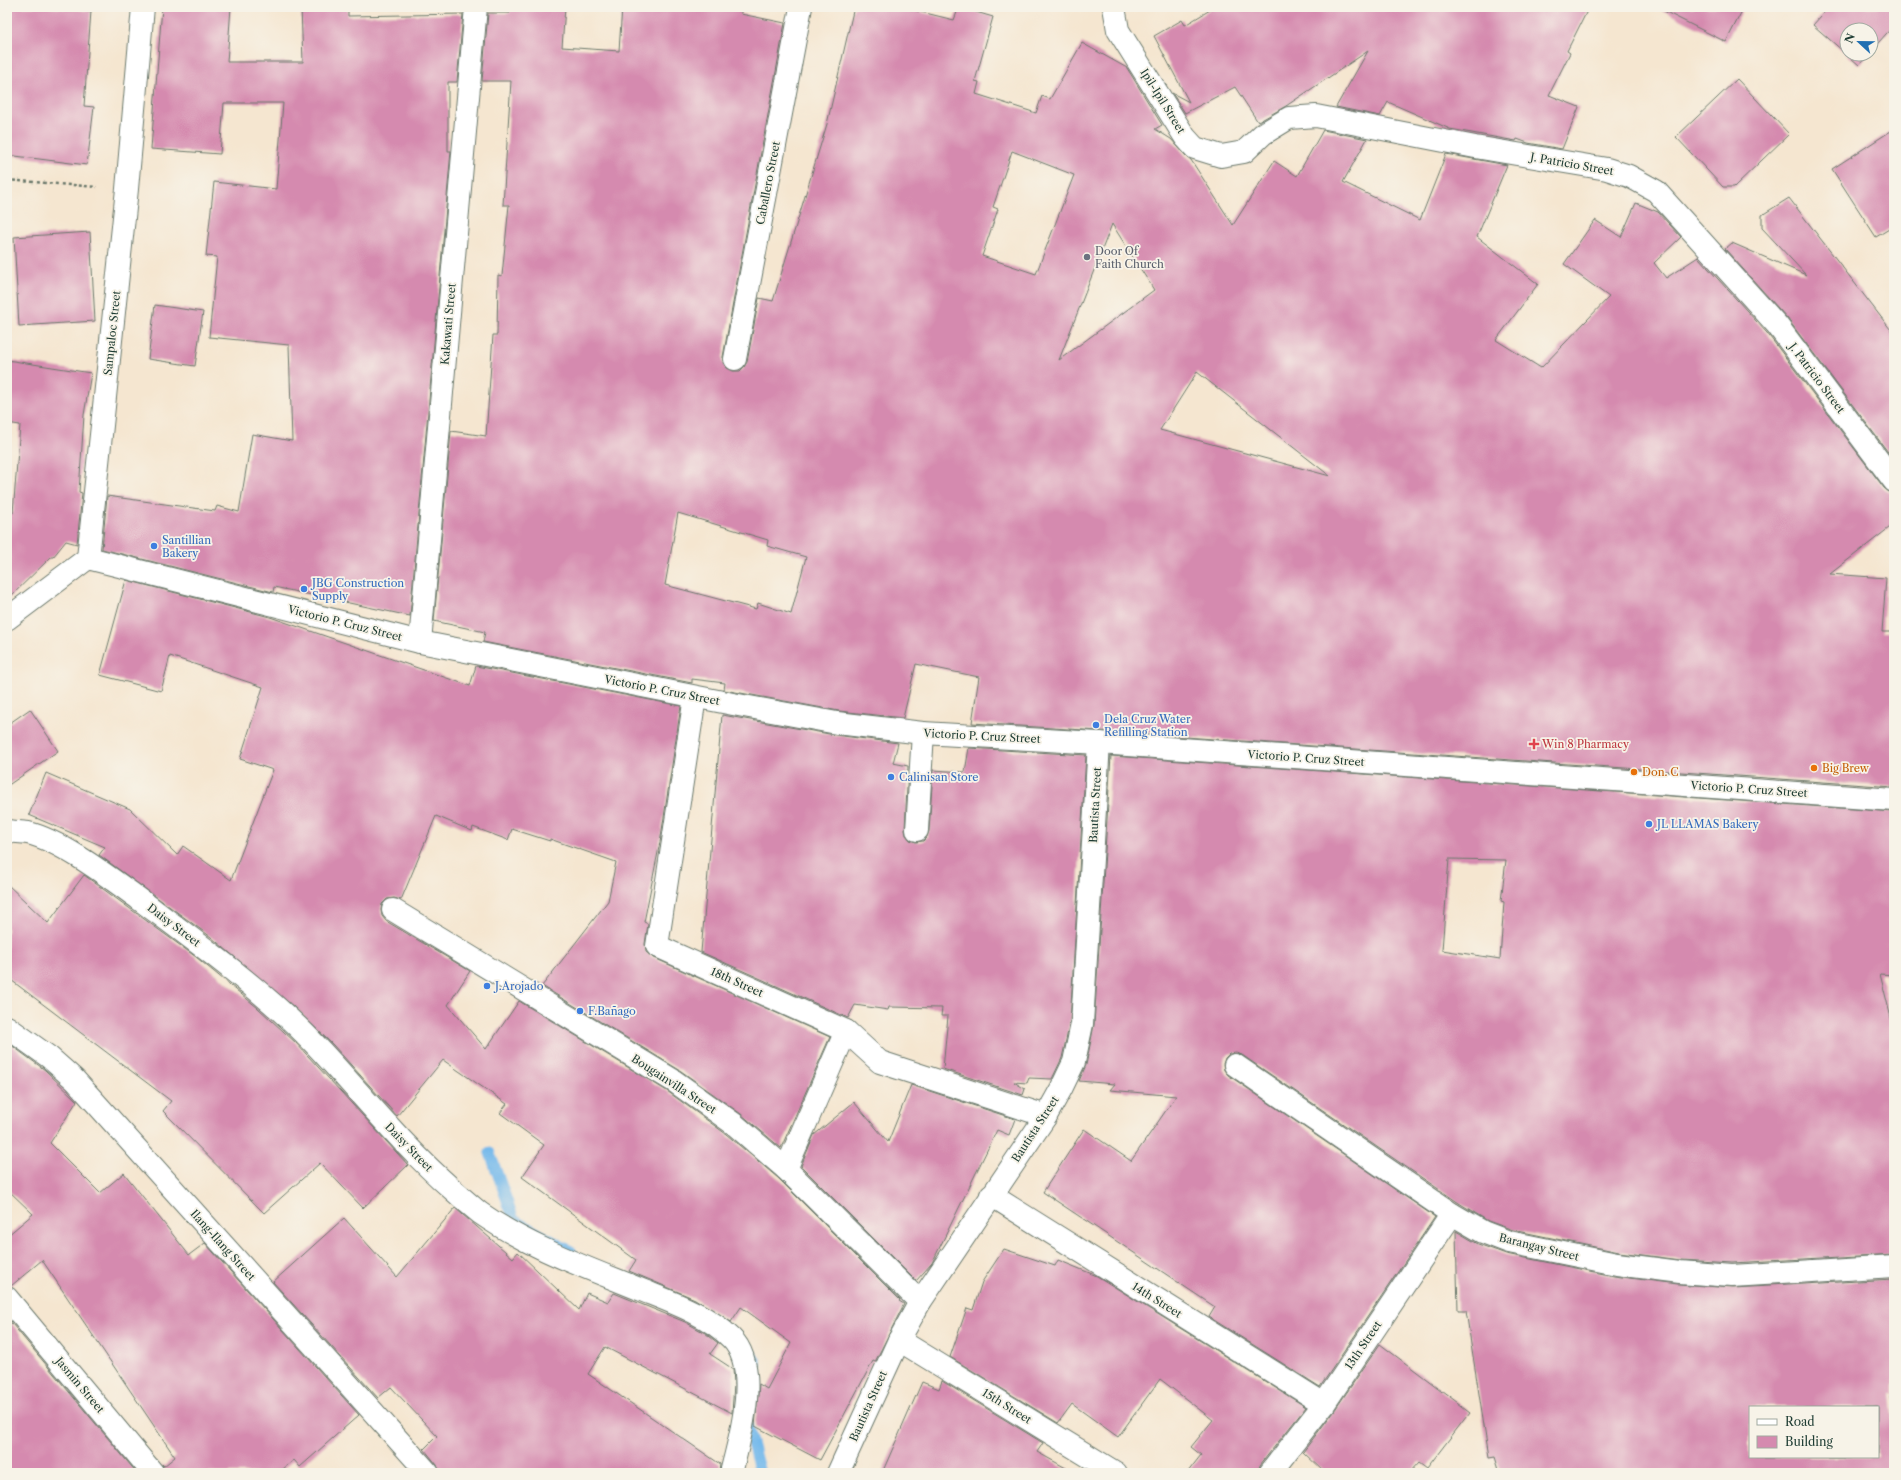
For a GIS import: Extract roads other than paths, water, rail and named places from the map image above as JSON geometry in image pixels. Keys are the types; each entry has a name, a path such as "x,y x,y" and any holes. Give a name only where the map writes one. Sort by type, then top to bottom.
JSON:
{"street":[{"name":"Sampaloc Street","path":"88,558 127,189 143,7"},
{"name":"Kakawati Street","path":"420,642 476,7"},
{"name":"Caballero Street","path":"735,359 801,7"},
{"name":"Ipil-Ipil Street","path":"1114,7 1118,30 1185,137 1195,148 1207,153 1221,156 1244,152"},
{"name":"J. Patricio Street","path":"1244,152 1263,134 1289,118 1316,116 1475,148 1606,169 1629,176 1656,191 1777,325 1894,481"},
{"name":"Victorio P. Cruz Street","path":"88,558 420,642 695,697 837,723 923,733 1099,743 1894,800"},
{"path":"7,619 88,558"},
{"name":"18th Street","path":"695,697 657,946 846,1031 880,1062 1046,1116"},
{"path":"917,830 923,733"},
{"name":"Bautista Street","path":"838,1473 899,1340 920,1302 991,1195 1046,1116 1074,1062 1082,1024 1099,743"},
{"name":"Daisy Street","path":"7,831 28,833 61,846 123,888 202,946 304,1033 424,1162 479,1212 510,1232 542,1249 668,1301 703,1318 733,1339 743,1359 747,1388 744,1422 731,1473"},
{"name":"Bougainvilla Street","path":"393,910 674,1081 734,1124 786,1169 920,1302"},
{"name":"Ilang-Ilang Street","path":"7,1028 15,1032 49,1057 75,1080 428,1473"},
{"path":"786,1169 846,1031"},
{"name":"Barangay Street","path":"1235,1066 1452,1214 1482,1232 1509,1242 1617,1264 1680,1272 1732,1276 1894,1266"},
{"name":"14th Street","path":"991,1195 1324,1404"},
{"name":"13th Street","path":"1270,1473 1324,1404 1452,1214"},
{"name":"Jasmin Street","path":"7,1298 153,1473"},
{"name":"15th Street","path":"899,1340 1116,1473"}],"waterway":[{"path":"490,1153 514,1220 571,1251"},
{"path":"746,1348 756,1362 757,1389"},
{"path":"747,1425 760,1473"}],"place":[{"name":"Door Of Faith Church","path":"1087,257"},
{"name":"Santillian Bakery","path":"154,546"},
{"name":"JBG Construction Supply","path":"304,589"},
{"name":"Dela Cruz Water Refilling Station","path":"1096,725"},
{"name":"Win 8 Pharmacy","path":"1534,744"},
{"name":"Big Brew","path":"1814,768"},
{"name":"Don. C","path":"1634,772"},
{"name":"Calinisan Store","path":"891,777"},
{"name":"JL LLAMAS Bakery","path":"1649,824"},
{"name":"J.Arojado","path":"487,986"},
{"name":"F.Bañago","path":"580,1011"}]}
